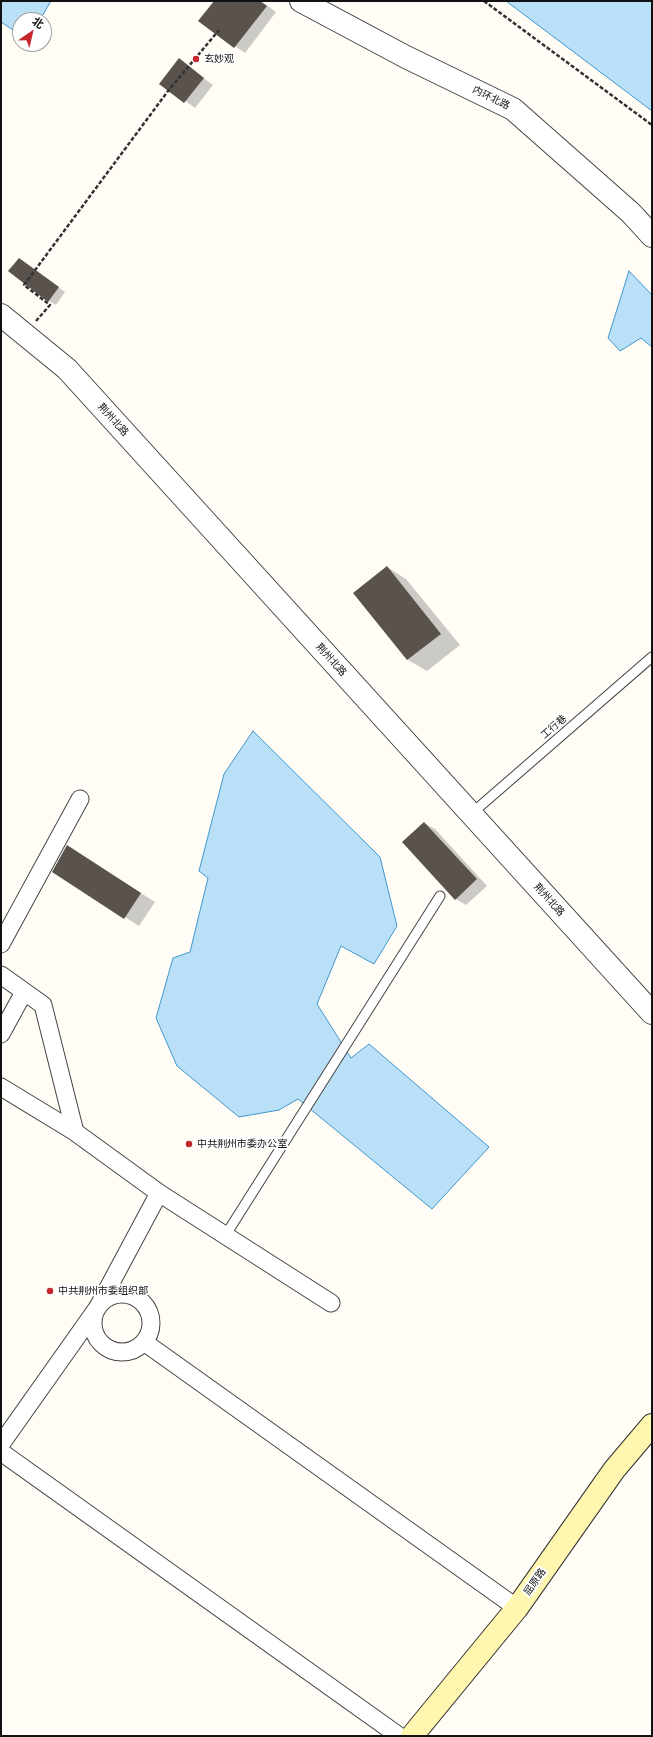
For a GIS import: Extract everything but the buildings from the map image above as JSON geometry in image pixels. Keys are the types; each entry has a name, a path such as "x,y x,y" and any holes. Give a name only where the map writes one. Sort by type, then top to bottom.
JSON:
{"main road":[{"name":"屈原路","path":"412,1736 517,1608 614,1470 652,1425"}],"street":[{"name":"内环北路","path":"301,1 406,57 513,109 604,191 631,213 652,236"},
{"name":"荆州北路","path":"1,315 67,369 652,1013"},
{"path":"1,944 80,799"},
{"path":"1,975 43,1005 75,1132"},
{"path":"1,1034 24,992"},
{"path":"1,1087 75,1132 159,1193 330,1303"},
{"path":"1,1444 98,1307 104,1300 117,1294 131,1295 140,1300 150,1315 151,1325 149,1334 144,1342 137,1348 128,1352 118,1352 108,1349 95,1335 93,1325 94,1316 98,1307 159,1193"},
{"path":"144,1342 517,1608"},
{"path":"1,1452 399,1736"}],"lane":[{"name":"工行巷","path":"471,814 652,657"},
{"path":"225,1236 440,896"}],"path":[{"path":"484,1 652,125"},
{"path":"25,335 50,305 25,284 168,91 219,30"}],"water":[{"path":"1,1 51,1 45,12 12,12 12,29 1,22"},
{"path":"506,1 652,1 652,111"},
{"path":"629,271 652,295 652,347 641,338 620,351 608,338"},
{"path":"253,731 380,857 397,926 374,964 341,946 317,1004 351,1058 369,1044 489,1147 432,1209 298,1099 279,1110 239,1117 177,1066 156,1018 173,958 190,952 208,878 199,871 224,774"}],"place":[{"name":"玄妙观","path":"196,59"},
{"name":"中共荆州市委办公室","path":"189,1144"},
{"name":"中共荆州市委组织部","path":"50,1291"}]}
